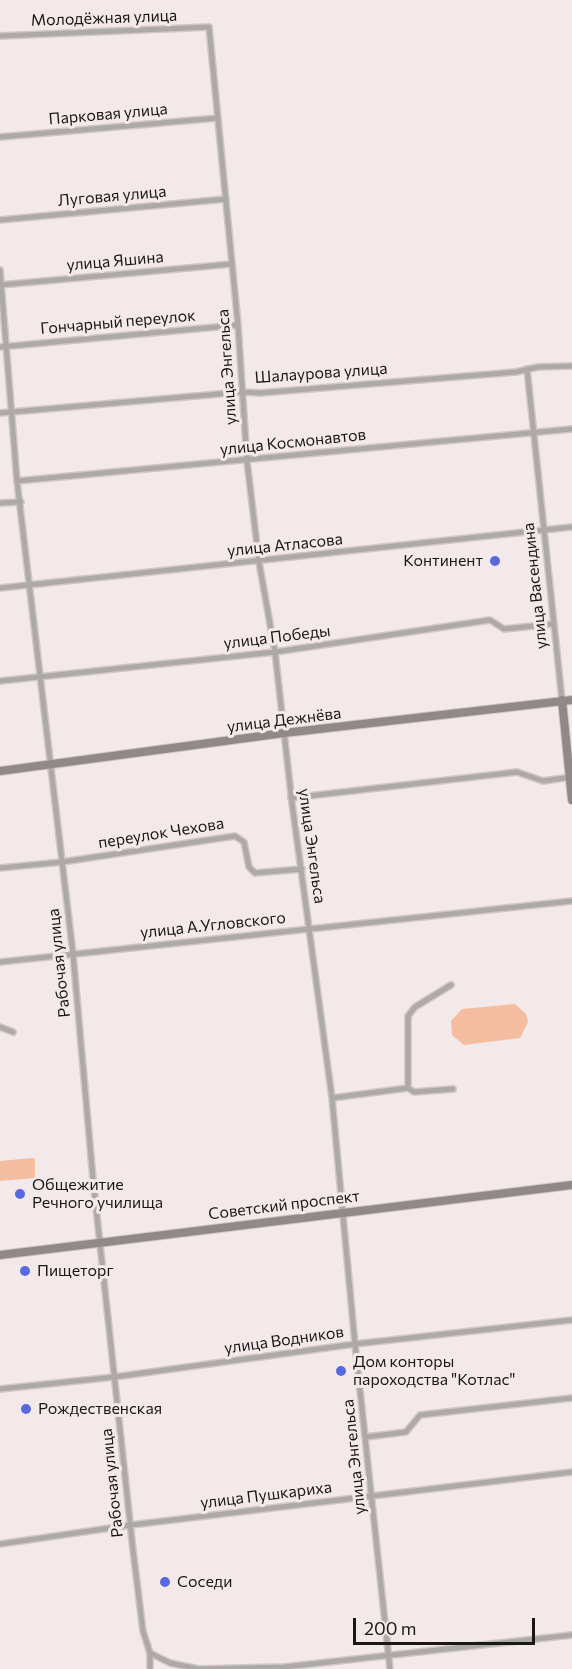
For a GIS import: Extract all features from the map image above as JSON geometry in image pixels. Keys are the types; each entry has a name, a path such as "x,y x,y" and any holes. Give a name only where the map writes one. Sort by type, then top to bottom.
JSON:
{"main road":[{"name":"улица Васендина","path":"562,700 572,800"},
{"name":"улица Дежнёва","path":"0,771 284,733 572,700"},
{"name":"Советский проспект","path":"0,1255 344,1211 572,1185"}],"street":[{"name":"Молодёжная улица","path":"0,36 209,27"},
{"name":"улица Энгельса","path":"209,27 238,325 247,461 259,562 276,652 291,798 332,1098 355,1344 390,1669"},
{"name":"Парковая улица","path":"0,137 218,118"},
{"name":"Луговая улица","path":"0,220 226,199"},
{"name":"улица Яшина","path":"1,285 232,264"},
{"name":"Рабочая улица","path":"0,270 3,346 10,412 73,954 130,1525 143,1631 150,1653 150,1669"},
{"name":"Гончарный переулок","path":"3,346 238,325"},
{"name":"Шалаурова улица","path":"0,413 572,366"},
{"name":"улица Васендина","path":"527,369 531,432 562,700"},
{"name":"улица Космонавтов","path":"18,481 572,429"},
{"path":"0,503 21,502"},
{"name":"улица Атласова","path":"0,588 572,527"},
{"name":"улица Победы","path":"0,681 276,652 490,620 504,629 553,624"},
{"path":"291,798 517,772 543,781 571,777"},
{"name":"переулок Чехова","path":"0,868 62,862 234,836 244,842 249,867 255,873 302,869"},
{"name":"улица А.Угловского","path":"0,962 572,901"},
{"path":"408,1088 408,1016 415,1007 451,985"},
{"path":"0,1028 13,1032"},
{"path":"332,1098 408,1088 414,1092 453,1089"},
{"name":"улица Водников","path":"0,1389 114,1377 355,1344 572,1320"},
{"path":"366,1437 406,1432 420,1415 572,1398"},
{"name":"улица Пушкариха","path":"0,1544 130,1525 572,1472"},
{"path":"150,1653 170,1663 199,1669 284,1667 572,1635"}],"shaded area":[{"path":"515,1004 526,1014 528,1022 520,1038 464,1045 452,1035 451,1021 462,1009"},
{"path":"35,1159 35,1178 0,1181 0,1161"}],"place":[{"name":"Континент","path":"495,561"},
{"name":"Общежитие Речного училища","path":"20,1194"},
{"name":"Пищеторг","path":"25,1271"},
{"name":"Дом конторы пароходства \"Котлас\"","path":"341,1371"},
{"name":"Рождественская","path":"26,1409"},
{"name":"Соседи","path":"165,1582"}]}
